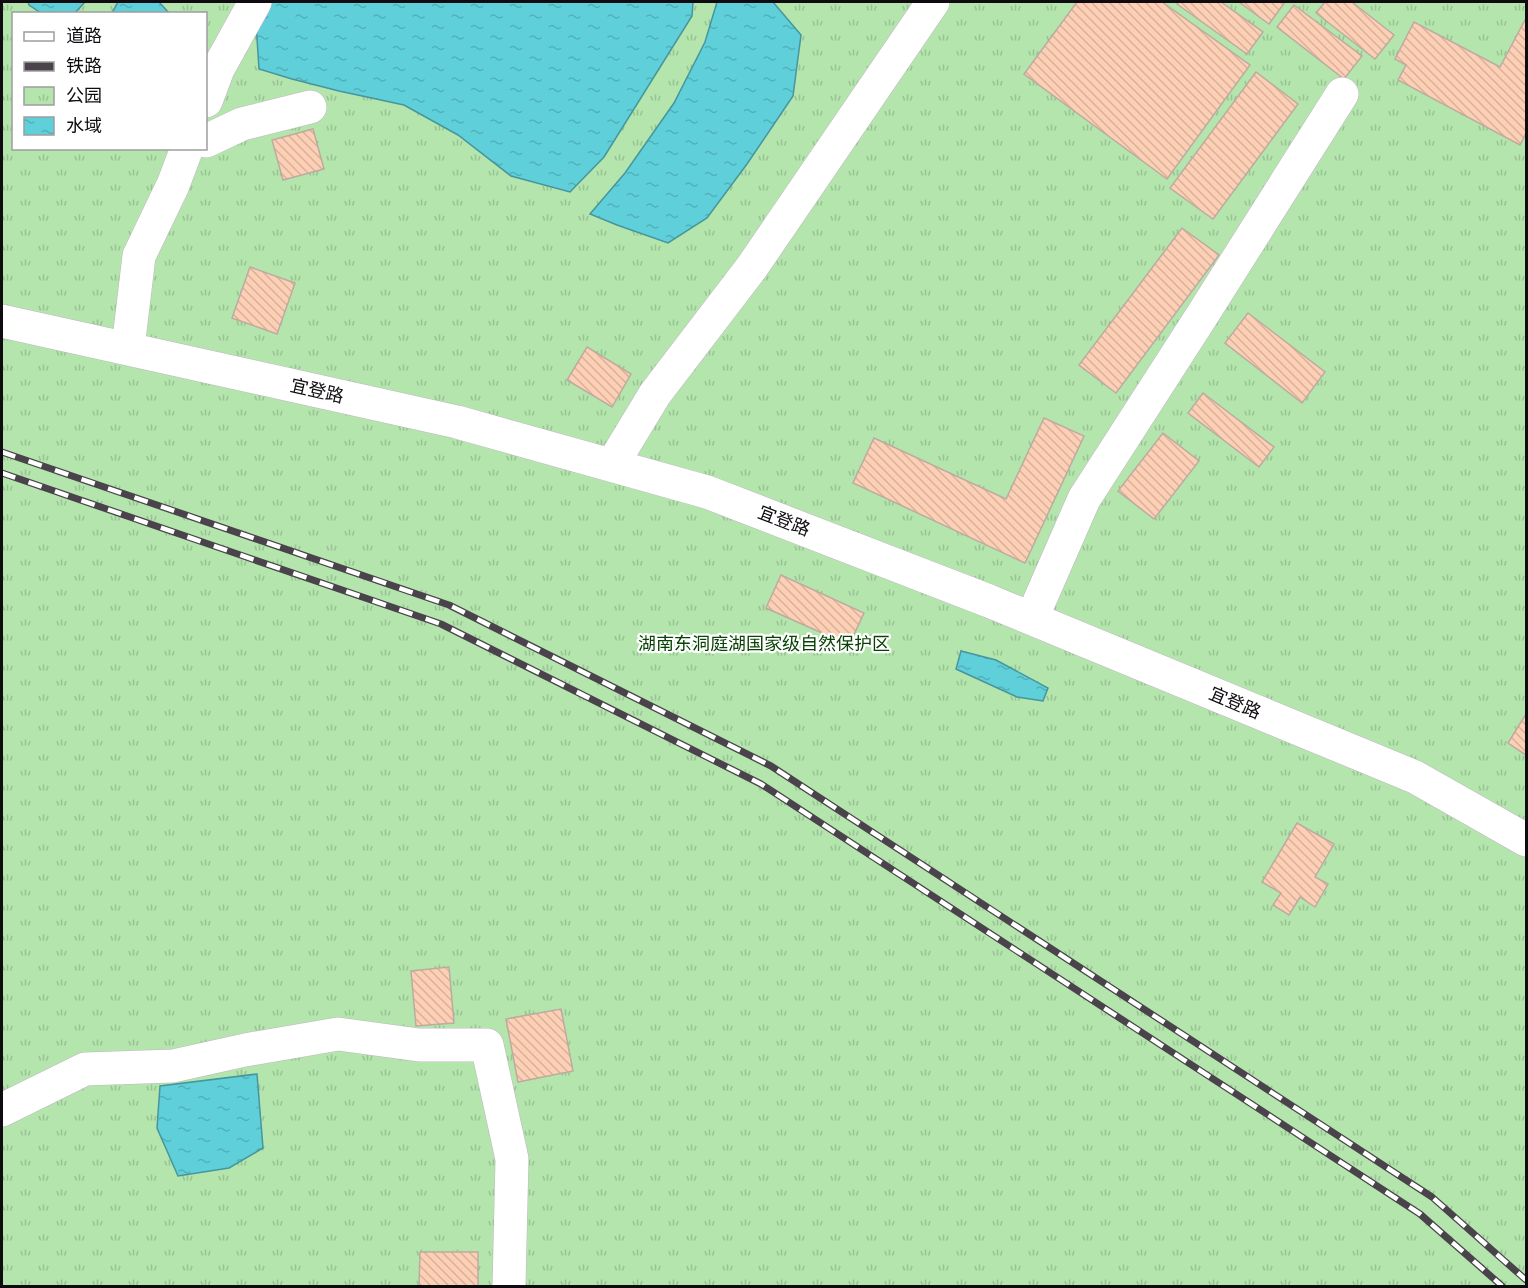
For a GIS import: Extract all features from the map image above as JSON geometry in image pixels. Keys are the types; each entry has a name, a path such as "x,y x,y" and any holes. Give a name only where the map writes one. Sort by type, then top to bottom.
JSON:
{"street":[{"path":"207,98 218,69 255,2"},
{"path":"612,465 656,394 752,267 933,2"},
{"path":"1032,618 1084,499 1342,94"},
{"path":"207,141 242,124 310,107"},
{"path":"128,348 139,256 173,185 187,150"},
{"name":"宜登路","path":"2,321 457,422 707,492 1032,618 1415,777 1527,840"},
{"path":"2,1110 85,1070 173,1066 245,1050 338,1034 419,1044 487,1045 512,1159 509,1287"}],"green space":[{"name":"湖南东洞庭湖国家级自然保护区","path":"2,2 1526,2 1526,1286 2,1286"}],"water":[{"path":"28,2 85,2 76,12 40,12"},
{"path":"118,2 159,2 168,12 113,12"},
{"path":"269,2 693,2 692,16 604,157 570,192 511,176 458,135 404,105 339,91 259,69 256,23"},
{"path":"717,2 773,2 801,35 793,96 707,218 668,243 590,214 625,173 674,103 705,42"},
{"path":"961,651 996,660 1048,688 1043,701 1017,697 956,669"},
{"path":"257,1074 263,1148 229,1168 178,1176 157,1128 160,1086"}],"building":[{"path":"1077,2 1162,2 1250,65 1167,179 1024,74"},
{"path":"1179,2 1221,2 1263,32 1247,54 1177,4"},
{"path":"1239,2 1285,2 1269,24"},
{"path":"1325,2 1352,2 1394,35 1375,59 1316,13"},
{"path":"1294,5 1362,56 1344,79 1277,27"},
{"path":"1526,18 1526,133 1520,145 1398,80 1406,65 1395,59 1414,22 1500,67"},
{"path":"1256,72 1298,104 1213,219 1170,188"},
{"path":"313,129 324,169 283,180 272,140"},
{"path":"1182,228 1219,255 1116,393 1079,365"},
{"path":"250,267 295,283 277,334 232,318"},
{"path":"1248,313 1325,372 1302,403 1225,343"},
{"path":"587,347 631,374 612,407 567,380"},
{"path":"1203,393 1274,447 1259,467 1188,413"},
{"path":"1044,418 1084,436 1025,563 853,483 874,438 1006,499"},
{"path":"1163,433 1199,461 1154,519 1118,491"},
{"path":"781,575 864,613 849,645 766,608"},
{"path":"1526,714 1526,755 1508,743"},
{"path":"1297,823 1334,844 1315,877 1328,884 1315,907 1300,897 1289,915 1273,905 1281,893 1262,882"},
{"path":"449,967 454,1023 416,1026 411,971"},
{"path":"561,1009 573,1071 518,1082 506,1019"},
{"path":"420,1252 478,1252 478,1286 419,1286"}],"railway":[{"path":"2,452 449,605 771,766 1432,1197 1526,1280"},
{"path":"2,473 441,624 761,784 1420,1214 1502,1286"}]}
